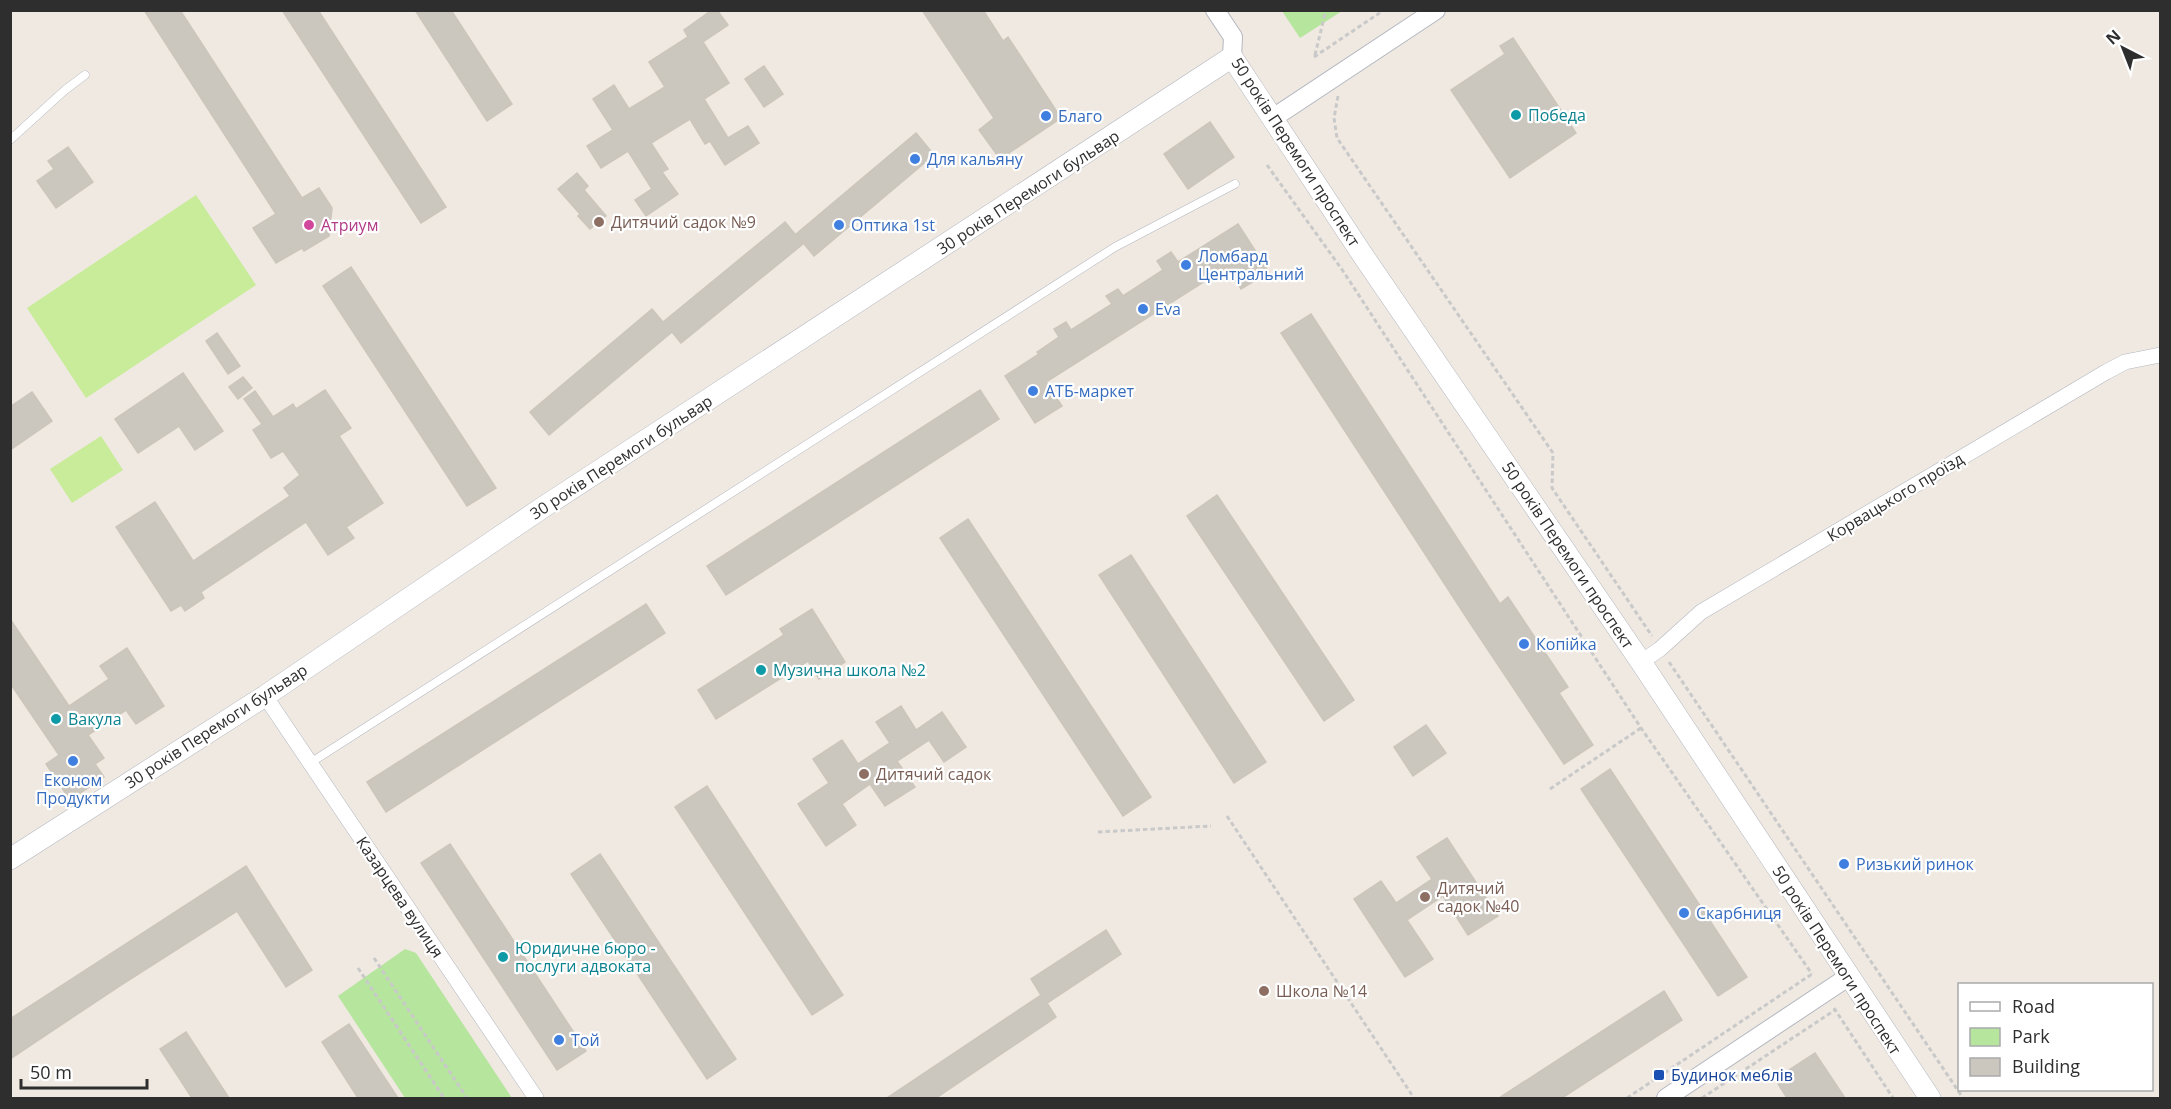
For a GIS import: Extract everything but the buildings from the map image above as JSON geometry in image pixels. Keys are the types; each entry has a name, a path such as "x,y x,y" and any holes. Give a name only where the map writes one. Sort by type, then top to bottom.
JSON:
{"main road":[{"name":"50 років Перемоги проспект","path":"1232,57 1364,257 1641,662 1930,1098"},
{"name":"30 років Перемоги бульвар","path":"10,860 265,696 542,508 1232,57"}],"street":[{"name":"50 років Перемоги проспект","path":"1215,10 1233,38 1232,57"},
{"path":"1274,118 1436,10"},
{"name":"Корвацького проїзд","path":"1641,662 1660,649 1701,612 2106,372 2125,362 2160,355"},
{"name":"Казарцева вулиця","path":"265,696 536,1098"},
{"path":"1666,1098 1848,976"}],"lane":[{"path":"10,140 85,75"},
{"path":"310,763 1115,247 1235,184"}],"path":[{"path":"1326,10 1314,57 1384,10"},
{"path":"1338,94 1334,118 1337,138 1553,453 1552,488 1958,1091"},
{"path":"1267,165 1343,271 1641,728 1812,974"},
{"path":"1550,789 1641,728"},
{"path":"1227,816 1414,1098"},
{"path":"1098,832 1211,826"},
{"path":"374,958 466,1098"},
{"path":"358,968 444,1098"},
{"path":"1702,1098 1835,1010"}],"green space":[{"path":"1282,11 1342,11 1300,38"},
{"path":"196,195 256,285 86,398 27,308"},
{"path":"101,436 123,470 72,503 50,469"},
{"path":"405,949 416,953 512,1098 405,1098 338,996"}],"place":[{"name":"Победа","path":"1516,115"},
{"name":"Благо","path":"1046,116"},
{"name":"Для кальяну","path":"915,159"},
{"name":"Дитячий садок №9","path":"599,222"},
{"name":"Атриум","path":"309,225"},
{"name":"Оптика 1st","path":"839,225"},
{"name":"Ломбард Центральний","path":"1186,265"},
{"name":"Eva","path":"1143,309"},
{"name":"АТБ-маркет","path":"1033,391"},
{"name":"Копійка","path":"1524,644"},
{"name":"Музична школа №2","path":"761,670"},
{"name":"Вакула","path":"56,719"},
{"name":"Економ Продукти","path":"73,761"},
{"name":"Дитячий садок","path":"864,774"},
{"name":"Ризький ринок","path":"1844,864"},
{"name":"Дитячий садок №40","path":"1425,897"},
{"name":"Скарбниця","path":"1684,913"},
{"name":"Юридичне бюро - послуги адвоката","path":"503,957"},
{"name":"Школа №14","path":"1264,991"},
{"name":"Той","path":"559,1040"},
{"name":"Будинок меблів","path":"1659,1075"}]}
